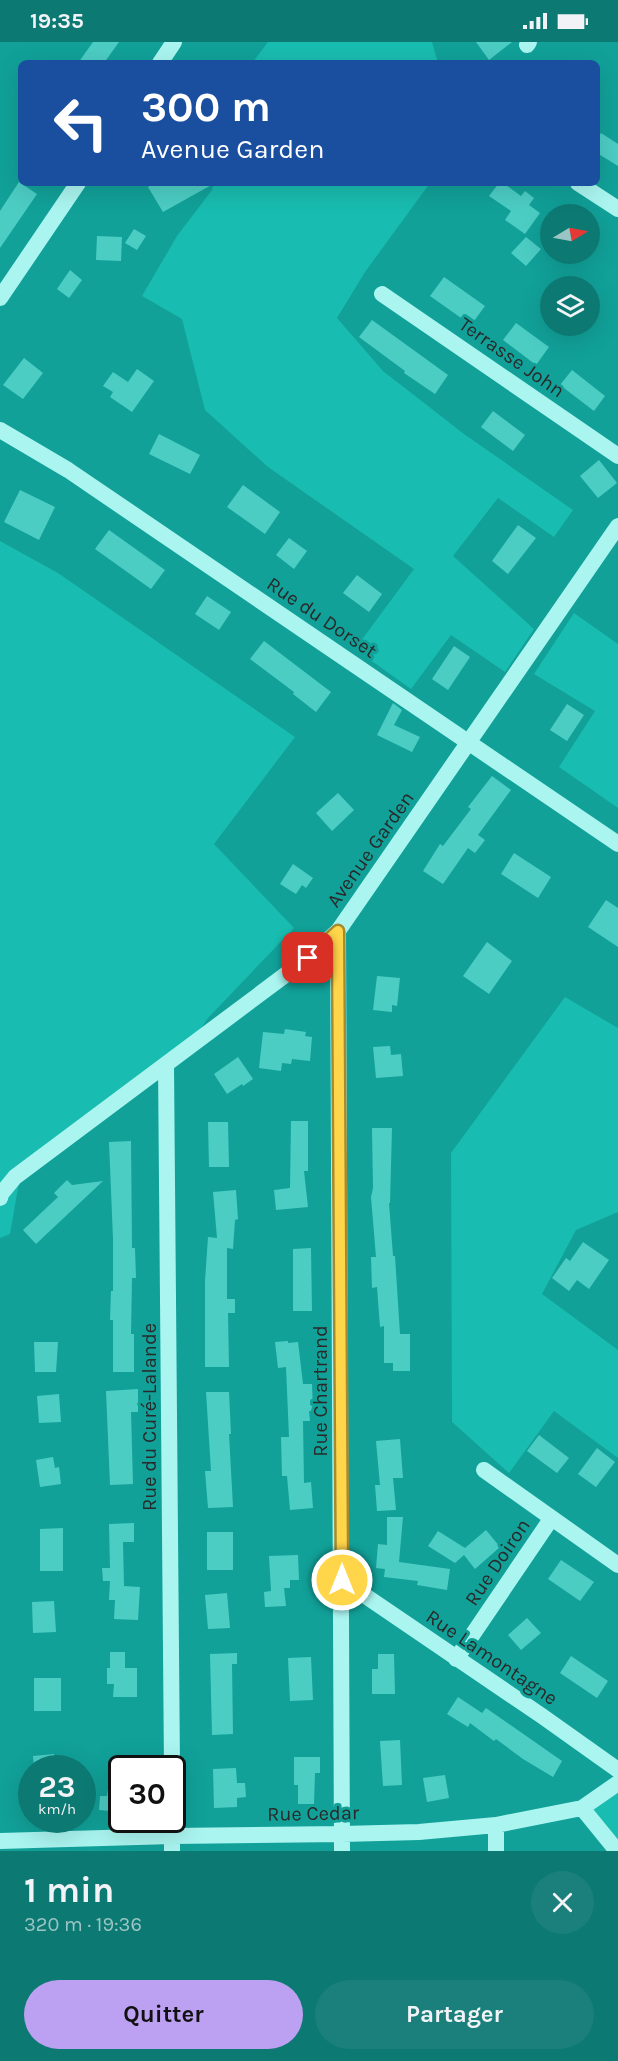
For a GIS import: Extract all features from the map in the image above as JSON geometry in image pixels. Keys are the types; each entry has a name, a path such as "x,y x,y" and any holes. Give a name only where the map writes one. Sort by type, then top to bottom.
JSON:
{"street":[{"path":"162,60 174,42"},
{"path":"0,298 76,186"},
{"path":"583,186 618,209"},
{"name":"Terrasse John","path":"382,294 618,456"},
{"name":"Rue du Dorset","path":"0,430 68,470 470,741 618,844"},
{"name":"Avenue Garden","path":"0,1196 15,1177 308,958 338,931 618,526"},
{"name":"Rue Chartrand","path":"338,931 342,1843"},
{"name":"Rue du Curé-Lalande","path":"166,1065 172,1755"},
{"path":"484,1470 618,1565"},
{"name":"Rue Doiron","path":"456,1659 551,1519"},
{"name":"Rue Lamontagne","path":"342,1580 618,1770"},
{"name":"Rue Cedar","path":"0,1841 172,1836 342,1843 419,1832 496,1825 582,1808 618,1783"},
{"path":"582,1808 617,1851"},
{"path":"496,1825 496,1851"}],"green space":[{"path":"268,42 432,42 437,60 254,60"},
{"path":"213,186 428,186 365,272 337,318 383,371 464,434 573,510 554,537 498,498 453,556 534,629 505,672 451,635 411,689 355,649 414,569 268,467 205,410 182,319 142,296 177,236"},
{"path":"0,541 58,573 295,737 214,844 294,928 208,1018 173,1069 19,1182 10,1234 0,1238"},
{"path":"574,613 618,644 618,808 559,767 595,711 534,674"},
{"path":"565,997 618,1028 618,1212 576,1230 542,1294 618,1350 618,1458 554,1411 509,1473 452,1422 451,1153"},
{"path":"618,1792 618,1840 587,1804"}],"building":[{"path":"93,42 119,42 106,60 80,60"},
{"path":"476,42 512,42 489,60"},
{"path":"601,133 618,144 618,166 600,155"},
{"path":"18,184 18,186 25,186 37,194 0,248 0,211"},
{"path":"150,186 210,186 163,212"},
{"path":"497,186 507,186 521,196 525,191 534,198 529,205 540,213 525,234 505,220 511,211 489,196"},
{"path":"134,229 146,236 137,250 125,243"},
{"path":"97,236 122,237 121,261 96,260"},
{"path":"526,237 540,248 526,266 511,253"},
{"path":"70,270 82,280 69,298 57,289"},
{"path":"444,277 485,306 471,325 430,296"},
{"path":"372,320 448,375 435,394 404,373 405,371 359,337"},
{"path":"516,323 549,347 536,365 503,340"},
{"path":"24,358 43,373 23,399 3,385"},
{"path":"137,369 154,381 132,412 110,397 113,392 103,386 113,372 128,382"},
{"path":"572,370 605,396 594,411 560,385"},
{"path":"493,411 525,435 513,451 481,427"},
{"path":"159,434 200,455 190,474 149,454"},
{"path":"599,460 617,483 598,498 580,476"},
{"path":"243,485 280,512 265,534 227,507"},
{"path":"20,490 55,507 39,540 4,522"},
{"path":"518,525 536,538 508,574 492,561"},
{"path":"109,530 165,570 151,589 95,549"},
{"path":"289,538 307,551 294,569 276,555"},
{"path":"357,575 382,594 369,612 343,593"},
{"path":"207,596 231,612 219,630 195,614"},
{"path":"264,641 331,692 316,712 293,694 294,692 250,659"},
{"path":"454,646 470,657 448,690 432,679"},
{"path":"393,703 402,710 394,725 420,737 412,752 377,735"},
{"path":"567,704 584,715 567,741 550,730"},
{"path":"492,776 511,790 478,835 485,840 475,853 468,848 443,884 423,871 440,844 443,846 471,809 468,807"},
{"path":"338,793 354,810 332,831 316,813"},
{"path":"514,853 551,877 538,898 501,874"},
{"path":"293,864 313,878 306,888 302,885 296,894 280,884"},
{"path":"606,900 618,908 618,947 588,927"},
{"path":"487,942 512,961 489,994 463,976"},
{"path":"377,976 400,978 397,1006 392,1005 392,1012 373,1010"},
{"path":"285,1029 306,1032 305,1036 312,1037 310,1061 292,1059 291,1064 282,1063 281,1071 259,1068 263,1032 284,1034"},
{"path":"390,1046 391,1055 401,1054 403,1076 376,1078 373,1047"},
{"path":"238,1057 253,1079 227,1094 214,1074"},
{"path":"291,1121 308,1121 308,1171 304,1171 308,1207 276,1210 274,1190 290,1188"},
{"path":"208,1122 228,1122 229,1167 209,1167"},
{"path":"372,1128 392,1128 389,1203 400,1334 410,1334 410,1371 393,1371 393,1363 384,1363 384,1326 380,1327 377,1287 372,1288 371,1257 376,1257 371,1197 373,1188"},
{"path":"131,1141 132,1248 135,1248 136,1278 132,1278 131,1334 134,1334 134,1372 113,1372 113,1320 110,1320 111,1291 113,1291 113,1239 109,1142"},
{"path":"67,1180 72,1185 103,1181 36,1244 23,1230 58,1197 54,1193"},
{"path":"236,1190 238,1219 235,1220 233,1249 227,1248 227,1299 235,1299 235,1313 228,1313 229,1367 205,1367 205,1281 208,1237 217,1238 213,1192"},
{"path":"583,1242 609,1260 589,1289 577,1280 569,1291 552,1278 566,1258 570,1261"},
{"path":"311,1248 312,1311 293,1311 293,1249"},
{"path":"288,1341 288,1343 298,1342 303,1384 312,1384 313,1411 309,1411 310,1421 303,1421 304,1483 311,1482 313,1508 290,1510 287,1476 282,1476 281,1437 289,1437 286,1367 278,1368 275,1342"},
{"path":"34,1342 58,1342 56,1372 35,1372"},
{"path":"138,1389 138,1412 131,1412 133,1484 110,1485 106,1391"},
{"path":"206,1392 229,1392 233,1507 208,1508 205,1471 211,1471"},
{"path":"59,1394 61,1422 39,1423 37,1396"},
{"path":"539,1435 569,1458 557,1473 527,1451"},
{"path":"400,1439 403,1478 393,1478 396,1510 377,1511 375,1485 380,1485 376,1441"},
{"path":"597,1448 615,1462 596,1487 578,1474"},
{"path":"53,1457 55,1468 59,1467 61,1484 40,1487 36,1460"},
{"path":"387,1517 403,1517 399,1562 450,1569 447,1590 417,1585 418,1581 384,1577 385,1569 376,1568 378,1544 387,1545"},
{"path":"134,1523 134,1542 123,1542 124,1586 140,1587 138,1620 114,1619 115,1600 109,1600 110,1581 103,1581 102,1568 110,1568 109,1524"},
{"path":"63,1528 63,1571 40,1571 40,1529"},
{"path":"486,1530 500,1547 475,1569 464,1555 455,1563 428,1546 438,1531 465,1548"},
{"path":"207,1532 233,1532 233,1570 207,1570"},
{"path":"298,1555 299,1580 290,1580 290,1588 284,1588 286,1606 265,1607 264,1592 271,1591 269,1556"},
{"path":"561,1560 594,1582 580,1601 548,1579"},
{"path":"227,1593 230,1628 208,1629 205,1595"},
{"path":"54,1601 56,1632 33,1633 32,1602"},
{"path":"527,1618 541,1633 521,1650 508,1635"},
{"path":"110,1652 125,1652 125,1668 137,1668 137,1697 113,1697 114,1684 107,1684"},
{"path":"237,1653 237,1664 232,1664 233,1734 212,1735 210,1654"},
{"path":"378,1654 394,1654 395,1694 372,1694 372,1669 378,1669"},
{"path":"571,1656 608,1681 597,1698 560,1673"},
{"path":"311,1657 313,1700 290,1701 288,1658"},
{"path":"34,1678 61,1678 61,1711 34,1711"},
{"path":"458,1697 482,1713 486,1708 562,1761 553,1777 496,1739 494,1741 470,1723 468,1727 447,1714"},
{"path":"400,1740 402,1785 383,1786 380,1741"},
{"path":"294,1757 320,1757 320,1773 315,1773 314,1804 298,1804 298,1785 294,1785"},
{"path":"236,1768 237,1783 245,1783 246,1797 237,1798 237,1807 214,1808 213,1769"},
{"path":"445,1775 449,1798 427,1802 423,1778"},
{"path":"108,1790 108,1811 99,1810 100,1796 107,1796"}],"route":[{"path":"308,958 338,931 342,1580"}]}
